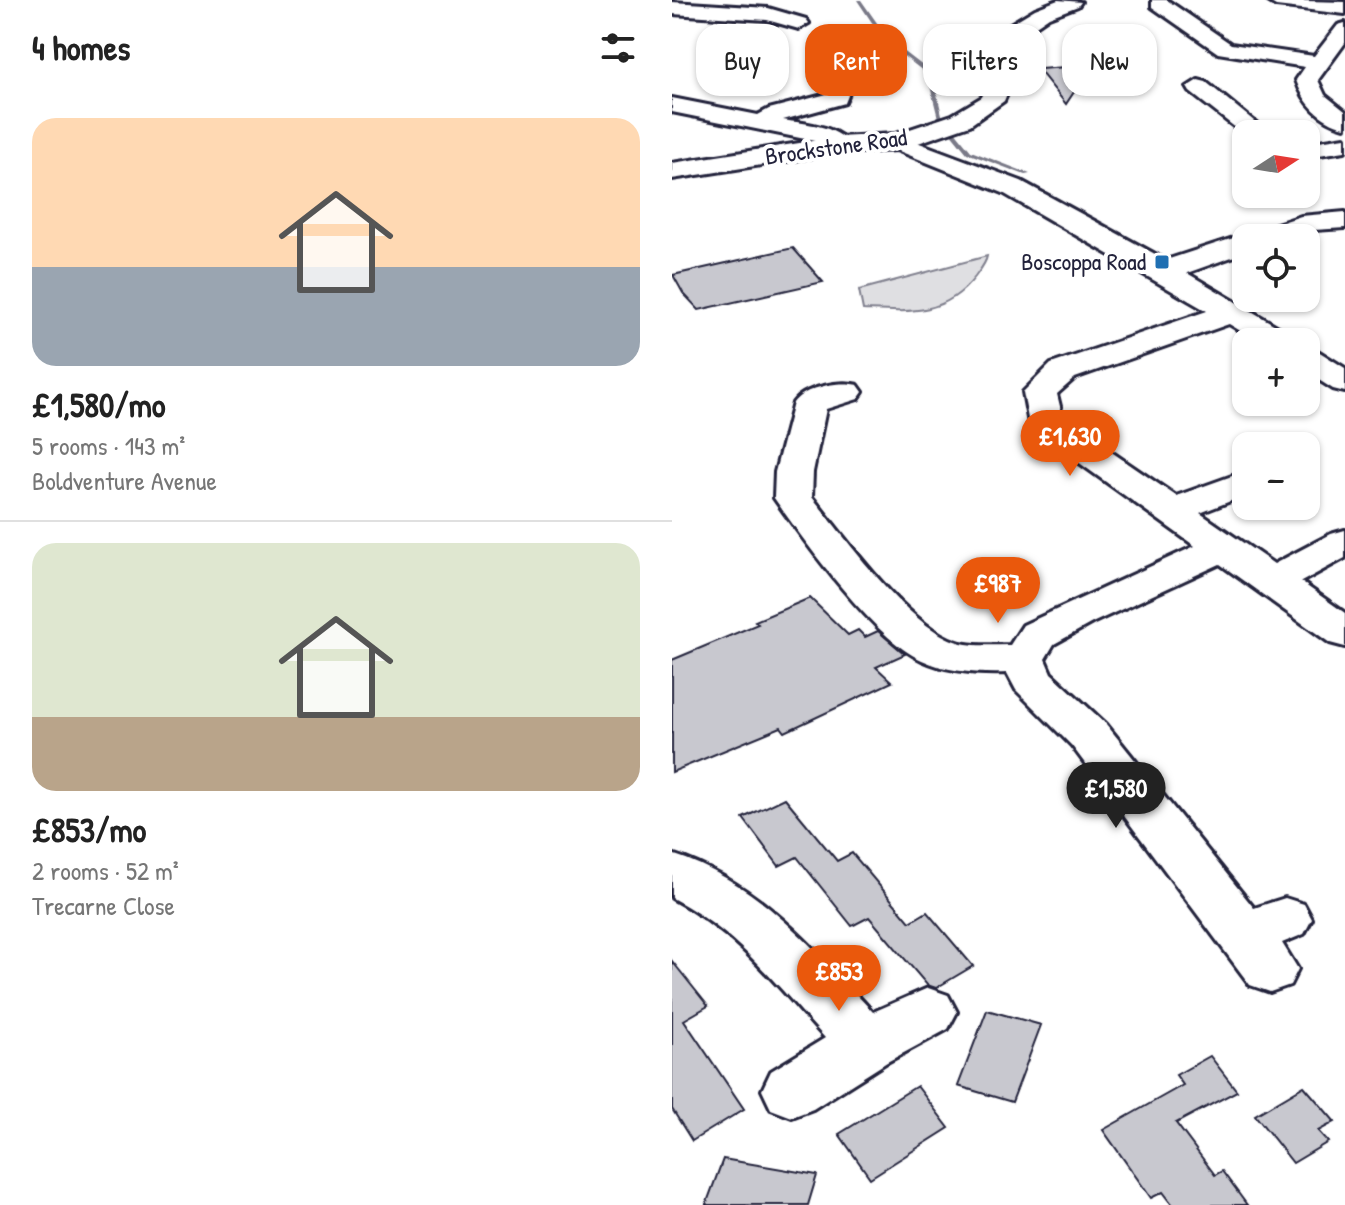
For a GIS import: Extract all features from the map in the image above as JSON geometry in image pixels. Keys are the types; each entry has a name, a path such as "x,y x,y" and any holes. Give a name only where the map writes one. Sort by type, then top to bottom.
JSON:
{"street":[{"path":"1276,0 1345,8"},
{"name":"Brockstone Road","path":"672,171 838,145 898,142 961,120 992,101 998,87 996,51 1002,39 1011,30 1042,13 1074,1"},
{"path":"1192,9 1164,7 1225,49 1335,46"},
{"path":"672,8 768,14 799,23"},
{"path":"1335,46 1307,80 1312,97 1329,113 1345,120"},
{"path":"1211,92 1242,120"},
{"path":"762,123 777,114 837,96"},
{"path":"672,105 823,135 838,145"},
{"path":"898,142 1012,187 1232,311"},
{"path":"1320,148 1345,144"},
{"path":"1305,224 1345,220"},
{"path":"1163,271 1232,248"},
{"path":"1259,328 1233,312 1063,371 1040,392 1047,424 1170,512 1274,580 1345,633"},
{"path":"1320,367 1345,382"},
{"path":"846,392 810,403 794,472 793,498 901,626 935,650 972,659 1023,659"},
{"path":"1170,512 1232,488"},
{"path":"1274,580 1334,536"},
{"path":"1023,659 1038,635 1077,614 1223,548"},
{"path":"1023,659 1032,680 1089,735 1267,941"},
{"path":"672,874 713,895 764,932 866,1044"},
{"path":"792,1090 866,1044 928,1012"}],"shaded area":[{"path":"987,256 981,269 963,290 939,305 911,311 863,310 859,290"}],"building":[{"path":"1062,67 1062,96 1071,96 1066,104 1046,79 1046,69"},
{"path":"793,248 823,282 699,310 683,293 673,275"},
{"path":"810,598 848,635 858,630 865,637 878,631 905,654 876,667 892,682 785,732 781,727 672,772 672,660 758,624 755,621"},
{"path":"785,798 837,861 852,853 910,922 927,912 973,966 936,988 927,985 869,917 852,926 797,857 779,866 743,818"},
{"path":"672,961 708,1006 684,1020 744,1109 692,1141 672,1109"},
{"path":"987,1010 1041,1025 1012,1102 958,1086"},
{"path":"1210,1056 1237,1091 1176,1123 1215,1175 1222,1171 1247,1205 1173,1205 1163,1192 1151,1198 1103,1130 1183,1085 1176,1075"},
{"path":"917,1086 949,1128 870,1178 839,1134"},
{"path":"1304,1086 1335,1122 1318,1131 1328,1142 1293,1163 1255,1115"},
{"path":"723,1159 817,1175 808,1205 706,1205"}],"waterway":[{"path":"859,0 887,41 929,73 941,118"},
{"path":"952,131 969,152 1027,174"}],"place":[{"name":"Boscoppa Road","path":"1162,262"}]}
